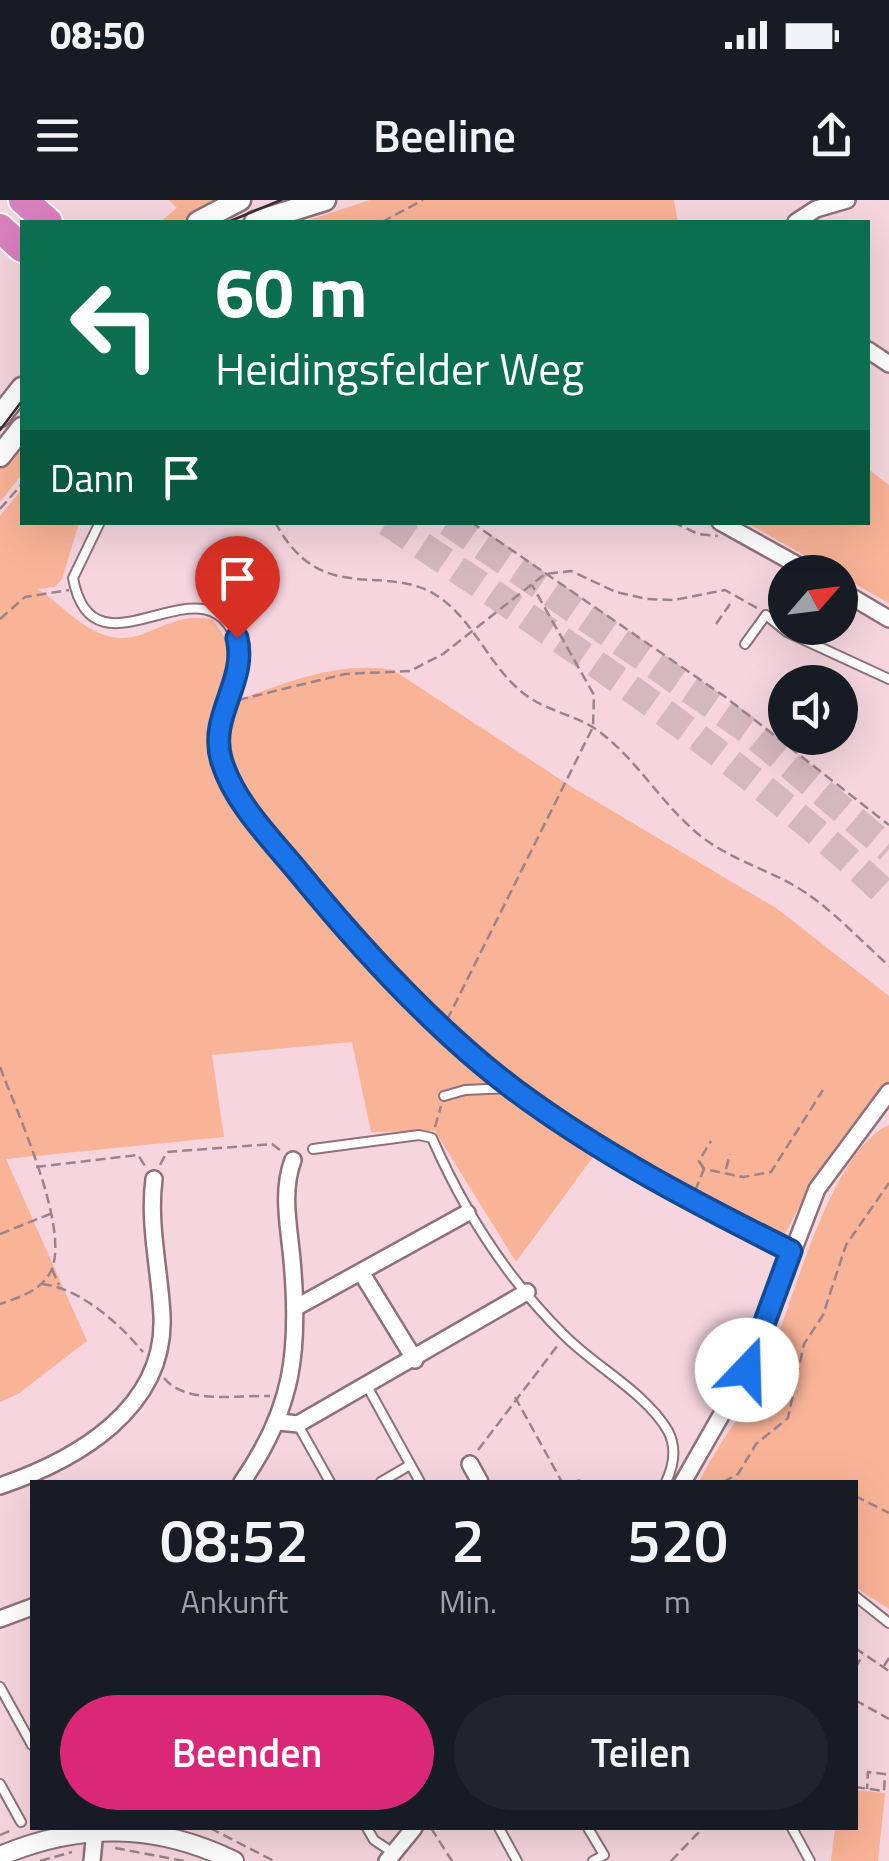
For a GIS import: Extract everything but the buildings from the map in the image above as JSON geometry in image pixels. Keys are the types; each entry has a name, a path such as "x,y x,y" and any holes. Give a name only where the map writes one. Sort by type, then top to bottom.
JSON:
{"highway":[{"path":"23,200 46,220"},
{"path":"0,228 20,246"}],"main road":[{"path":"202,220 240,200"},
{"path":"261,220 325,200"},
{"path":"0,416 20,391"},
{"path":"0,456 20,431"}],"street":[{"path":"799,220 816,209 847,200"},
{"path":"726,525 780,555"},
{"path":"858,600 889,618"},
{"path":"684,1480 747,1370 817,1190 889,1092"},
{"path":"243,1480 279,1422 287,1396 295,1308 285,1182 293,1160"},
{"path":"0,1486 54,1466 98,1437 142,1390 161,1343 154,1179"},
{"path":"295,1308 467,1213"},
{"path":"360,1272 414,1360"},
{"path":"279,1422 298,1424 526,1292"},
{"path":"470,1464 479,1480"},
{"path":"0,1619 30,1608"},
{"path":"0,1856 29,1844 93,1846 128,1830"},
{"path":"145,1830 176,1832 234,1861"},
{"path":"390,1857 412,1830"}],"lane":[{"path":"98,525 79,558 75,590 86,612 101,622 123,627 175,608 211,611 237,638 240,653 216,742 223,767 243,802 327,907 444,1026 512,1088 596,1146 690,1201 791,1251"},
{"path":"745,644 766,615 787,632 889,679"},
{"path":"444,1096 512,1088"},
{"path":"313,1149 419,1135 432,1138 467,1213 526,1292 565,1336 661,1420 675,1454 667,1480"},
{"path":"367,1386 419,1480"},
{"path":"298,1424 329,1480"},
{"path":"384,1480 410,1465"},
{"path":"858,1598 889,1623"},
{"path":"0,1687 30,1741"},
{"path":"0,1784 21,1822"},
{"path":"369,1830 390,1857"},
{"path":"500,1830 518,1861"},
{"path":"589,1830 604,1855 594,1861"},
{"path":"793,1830 810,1861"}],"path":[{"path":"386,220 422,200"},
{"path":"0,509 20,486"},
{"path":"276,525 282,536 315,566 355,582 426,590 472,630 518,690 537,704 593,727 629,757 697,832 721,851 807,894 889,966"},
{"path":"476,525 739,708 889,825"},
{"path":"681,525 714,538 723,525"},
{"path":"226,701 251,700 345,674 410,671 442,654 545,574 571,571 616,592 647,599 674,600 725,590 766,615"},
{"path":"444,1026 593,727 594,695 532,584"},
{"path":"0,620 25,597 75,590"},
{"path":"716,624 730,604"},
{"path":"0,1066 50,1214 52,1269 60,1286"},
{"path":"704,1169 744,1176 771,1172 824,1090"},
{"path":"432,1138 444,1096"},
{"path":"704,1169 699,1161 712,1141"},
{"path":"167,1152 272,1144"},
{"path":"726,1170 730,1154"},
{"path":"36,1167 138,1156"},
{"path":"690,1201 704,1169"},
{"path":"727,1480 738,1474 756,1444 788,1418 804,1344 823,1316 846,1245 889,1182"},
{"path":"0,1234 50,1214"},
{"path":"0,1304 42,1284 52,1269"},
{"path":"42,1284 60,1286 117,1323 174,1390 287,1396"},
{"path":"470,1464 515,1397 565,1336"},
{"path":"515,1397 561,1480"},
{"path":"858,1498 889,1514"},
{"path":"858,1650 889,1671"},
{"path":"858,1663 864,1654"},
{"path":"883,1667 889,1658"},
{"path":"858,1702 889,1719"},
{"path":"858,1788 867,1789 884,1790 885,1774 868,1772 867,1789"},
{"path":"214,1830 274,1861"},
{"path":"431,1830 452,1861"},
{"path":"671,1861 701,1830"},
{"path":"40,1861 93,1846 147,1851 184,1861"}],"shaded area":[{"path":"169,200 220,200 188,220 162,220 177,208"},
{"path":"370,200 674,200 678,220 309,220"},
{"path":"20,440 20,477 0,502 0,466"},
{"path":"870,471 889,485 889,603 858,586 858,555 804,555 751,525 870,525"},
{"path":"20,491 20,525 78,525 62,579 55,587 38,589 89,628 122,638 183,619 213,620 233,650 223,685 241,699 335,670 393,670 572,787 776,908 889,996 889,1087 827,1159 781,1243 601,1146 516,1262 435,1131 371,1132 352,1042 212,1055 224,1137 6,1159 87,1341 18,1394 0,1402 0,516"},
{"path":"889,1125 889,1609 858,1589 858,1480 700,1480 762,1376 829,1200 867,1141"},
{"path":"858,1790 885,1793 878,1861 831,1861 835,1830 858,1830"}],"tunnel":[{"path":"391,525 709,746 831,844 889,897"},
{"path":"452,525 748,730 889,849"}],"tram line":[{"path":"233,220 281,200"},
{"path":"0,430 20,404"}],"route":[{"path":"237,638 237,674 218,722 216,742 223,767 268,836 327,907 381,966 512,1088 596,1146 690,1201 791,1251 747,1370"}]}
